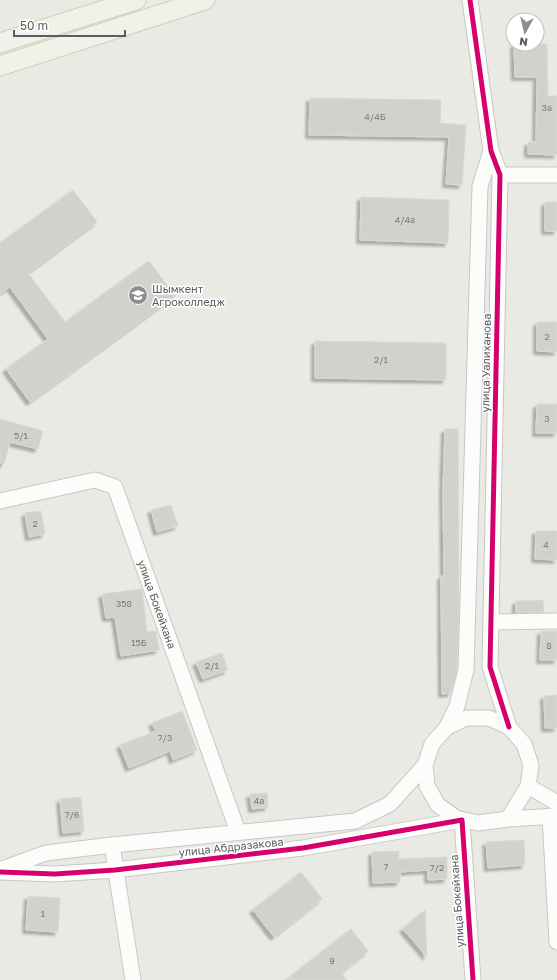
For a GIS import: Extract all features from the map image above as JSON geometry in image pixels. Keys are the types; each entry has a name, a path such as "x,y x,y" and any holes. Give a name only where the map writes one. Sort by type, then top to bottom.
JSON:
{"main road":[{"path":"0,43 136,0"},
{"path":"0,66 205,0"}],"street":[{"name":"улица Уалиханова","path":"470,0 491,151 500,175 490,667 509,727"},
{"name":"улица Уалиханова","path":"447,727 456,706 466,670 480,186 491,151"},
{"path":"500,175 557,175"},
{"name":"улица Бокейхана","path":"0,501 94,480 115,487 238,832"},
{"path":"491,622 557,622"},
{"path":"508,819 528,786 531,765 524,744 509,727 489,718 467,718 447,727 432,744 425,764 428,786 438,805 456,818 478,823 508,819 555,812"},
{"name":"улица Абдразакова","path":"0,871 46,853 356,821 390,804 425,764"},
{"path":"528,786 555,812 554,844 557,942"},
{"name":"улица Бокейхана","path":"462,820 473,980"},
{"name":"улица Абдразакова","path":"0,871 56,874 116,870 303,848 462,820"},
{"path":"112,845 133,980"}],"building":[{"path":"545,44 547,44 548,96 557,96 557,155 528,154 528,142 536,142 537,77 515,77 514,52 545,52"},
{"path":"310,98 441,100 440,123 466,125 462,185 446,184 449,137 309,135"},
{"name":"Шымкент Агроколледж","path":"73,190 97,222 28,273 65,322 149,261 175,296 30,402 6,369 48,339 10,287 0,294 0,243"},
{"path":"361,197 449,200 448,243 360,240"},
{"path":"545,202 557,202 557,231 545,231"},
{"path":"537,322 557,322 557,352 537,351"},
{"path":"315,341 446,343 446,380 315,378"},
{"path":"537,404 557,404 557,433 536,433"},
{"path":"0,419 43,431 38,449 10,442 4,464 0,463"},
{"path":"445,429 458,429 459,610 457,669 451,693 442,694 441,576 444,576 443,490"},
{"path":"171,505 178,526 157,532 151,510"},
{"path":"41,511 45,534 29,537 25,513"},
{"path":"536,531 557,531 557,560 535,559"},
{"path":"142,589 147,632 156,631 159,650 121,656 115,617 106,618 102,594"},
{"path":"543,600 544,612 516,613 516,601"},
{"path":"541,631 557,631 557,660 540,660"},
{"path":"222,653 228,670 203,679 196,662"},
{"path":"557,695 557,728 545,728 544,696"},
{"path":"182,711 197,750 173,760 170,751 129,768 120,745 156,731 152,723"},
{"path":"267,793 268,807 252,809 250,794"},
{"path":"81,797 84,831 63,833 60,799"},
{"path":"524,840 525,865 488,868 486,842"},
{"path":"399,851 399,859 447,857 447,879 428,880 428,870 400,872 400,882 373,883 372,852"},
{"path":"301,872 322,899 274,937 253,910"},
{"path":"28,896 60,898 58,932 26,930"},
{"path":"425,910 427,957 403,929"},
{"path":"351,929 368,951 341,972 347,980 286,980"}],"cycle path":[{"path":"470,0 491,151 500,175 490,667 509,727"},
{"path":"0,872 55,874 115,870 303,848 462,820 473,980"}],"place":[{"name":"Шымкент Агроколледж","path":"138,295"}]}
